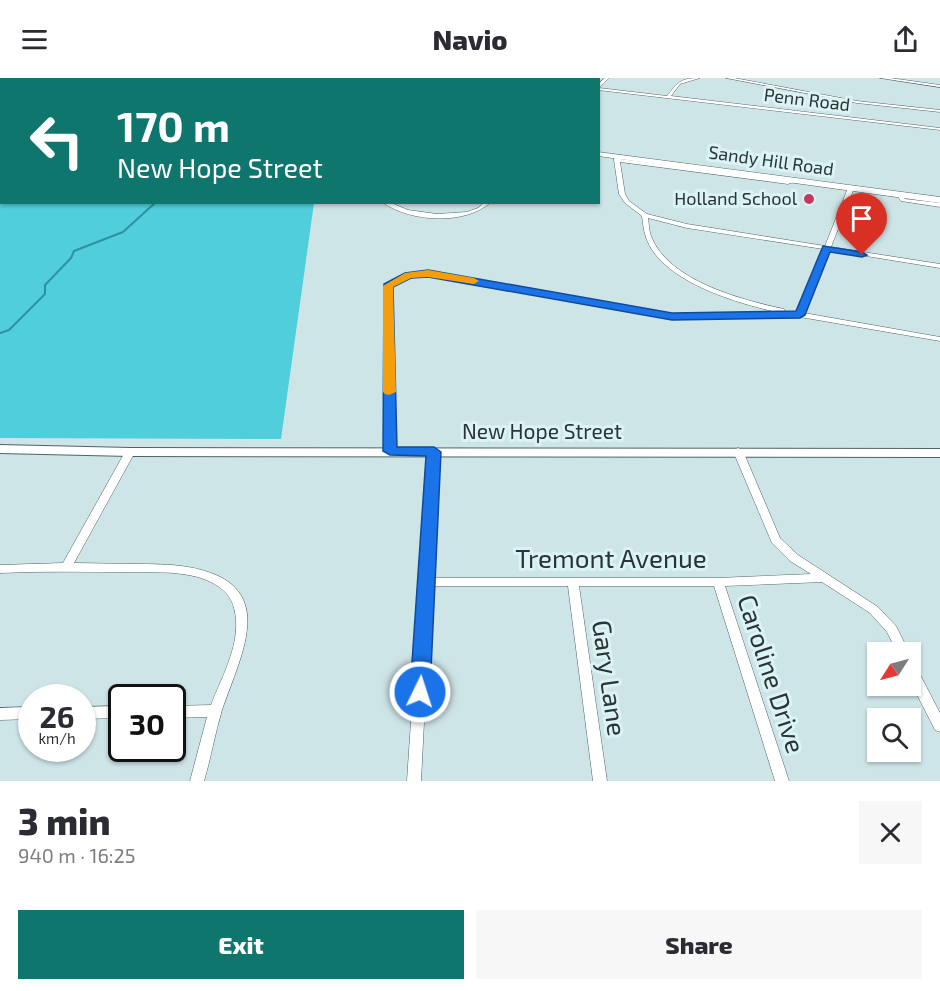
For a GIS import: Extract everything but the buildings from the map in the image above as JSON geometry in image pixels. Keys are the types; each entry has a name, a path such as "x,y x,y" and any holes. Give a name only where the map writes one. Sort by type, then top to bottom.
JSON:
{"main road":[{"name":"Sandy Hill Road","path":"600,154 940,200"}],"street":[{"path":"668,97 679,84 698,78"},
{"path":"728,78 857,102 940,111"},
{"path":"882,78 940,86"},
{"name":"Penn Road","path":"600,88 940,129"},
{"path":"617,158 622,194 627,202 645,215 672,223 940,266"},
{"path":"800,315 851,188"},
{"path":"900,195 903,200 940,205"},
{"path":"388,204 399,210 445,216 479,210 486,204"},
{"path":"645,215 650,241 657,253 668,265 699,285 759,307 940,339"},
{"path":"390,451 388,286 409,275 428,273 447,276 672,317 800,315"},
{"name":"New Hope Street","path":"0,449 130,452 940,453"},
{"path":"738,451 776,540 794,558 874,610 892,629 898,642"},
{"path":"66,567 130,452"},
{"path":"414,781 434,452"},
{"path":"0,569 66,567 177,569 199,574 226,586 242,611 242,628 197,781"},
{"name":"Tremont Avenue","path":"427,582 718,582 824,578"},
{"name":"Gary Lane","path":"573,581 600,781"},
{"name":"Caroline Drive","path":"718,582 782,781"},
{"path":"921,689 940,726"},
{"path":"186,711 216,711"},
{"path":"0,714 18,713"}],"shaded area":[{"path":"0,204 314,204 281,439 0,438"}],"waterway":[{"path":"0,333 9,330 45,294 45,285 71,258 74,251 123,232 154,204"}],"slow traffic":[{"path":"389,392 388,286 397,279 409,275 428,273 474,281"}],"place":[{"name":"Holland School","path":"809,199"}],"route":[{"path":"420,692 434,452 390,451 388,286 397,279 409,275 428,273 672,317 800,315 826,248 862,255"}]}
